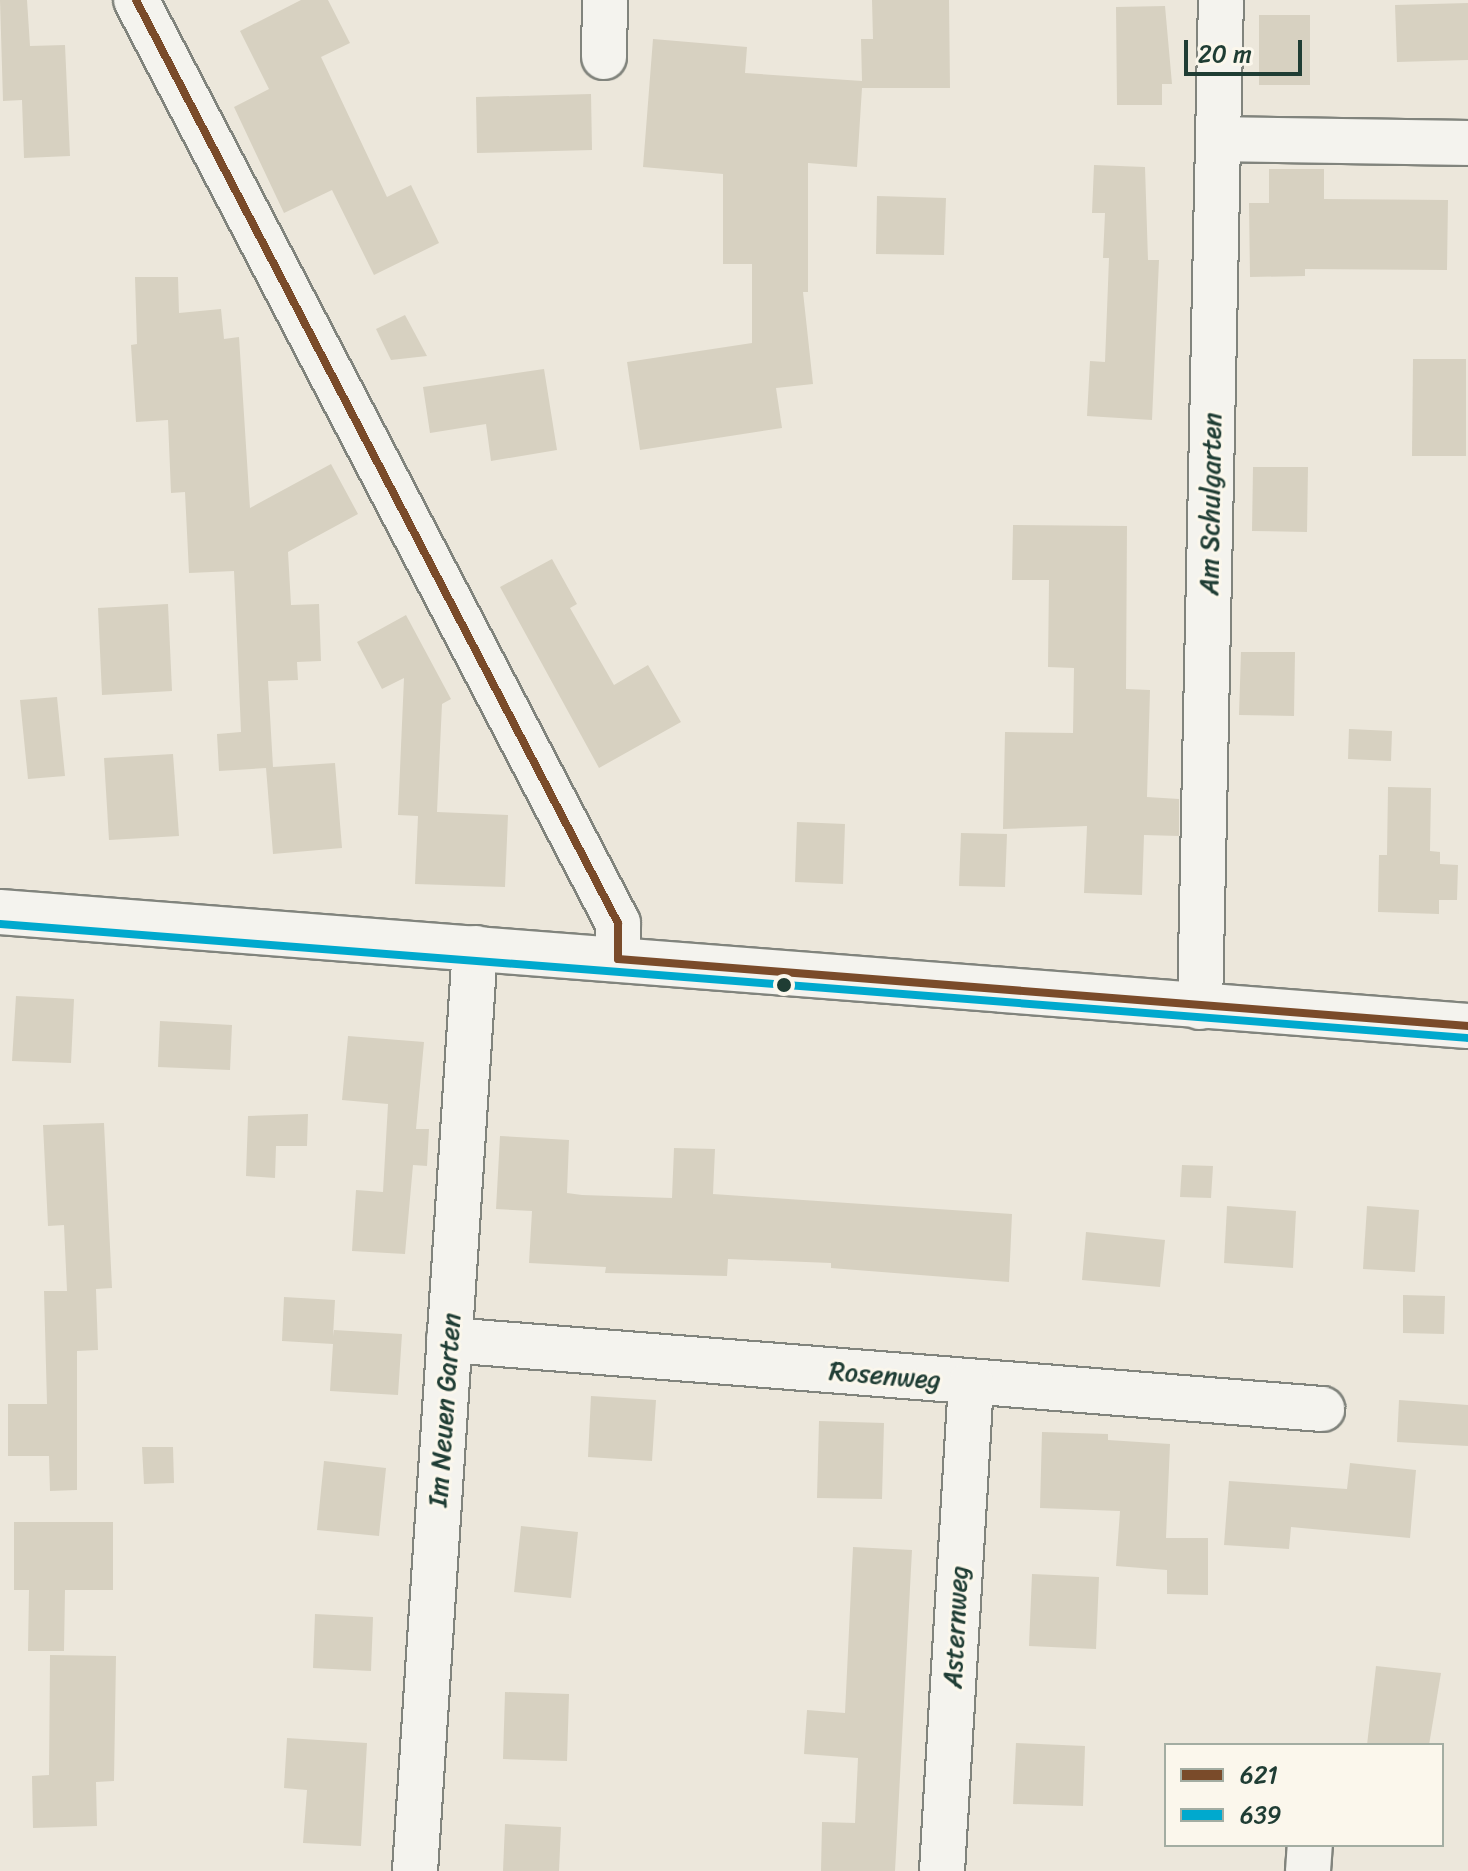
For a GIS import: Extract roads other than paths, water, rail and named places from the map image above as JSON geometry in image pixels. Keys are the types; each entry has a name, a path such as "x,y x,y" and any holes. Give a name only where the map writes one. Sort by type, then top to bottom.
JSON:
{"street":[{"path":"136,0 618,923 618,959"},
{"path":"604,57 605,0"},
{"name":"Am Schulgarten","path":"1200,1007 1221,0"},
{"path":"1219,139 1468,143"},
{"path":"0,912 1468,1026"},
{"name":"Im Neuen Garten","path":"415,1871 475,948"},
{"name":"Rosenweg","path":"449,1340 1322,1409"},
{"name":"Asternweg","path":"942,1871 971,1383"},
{"path":"1308,1871 1310,1847"}]}
